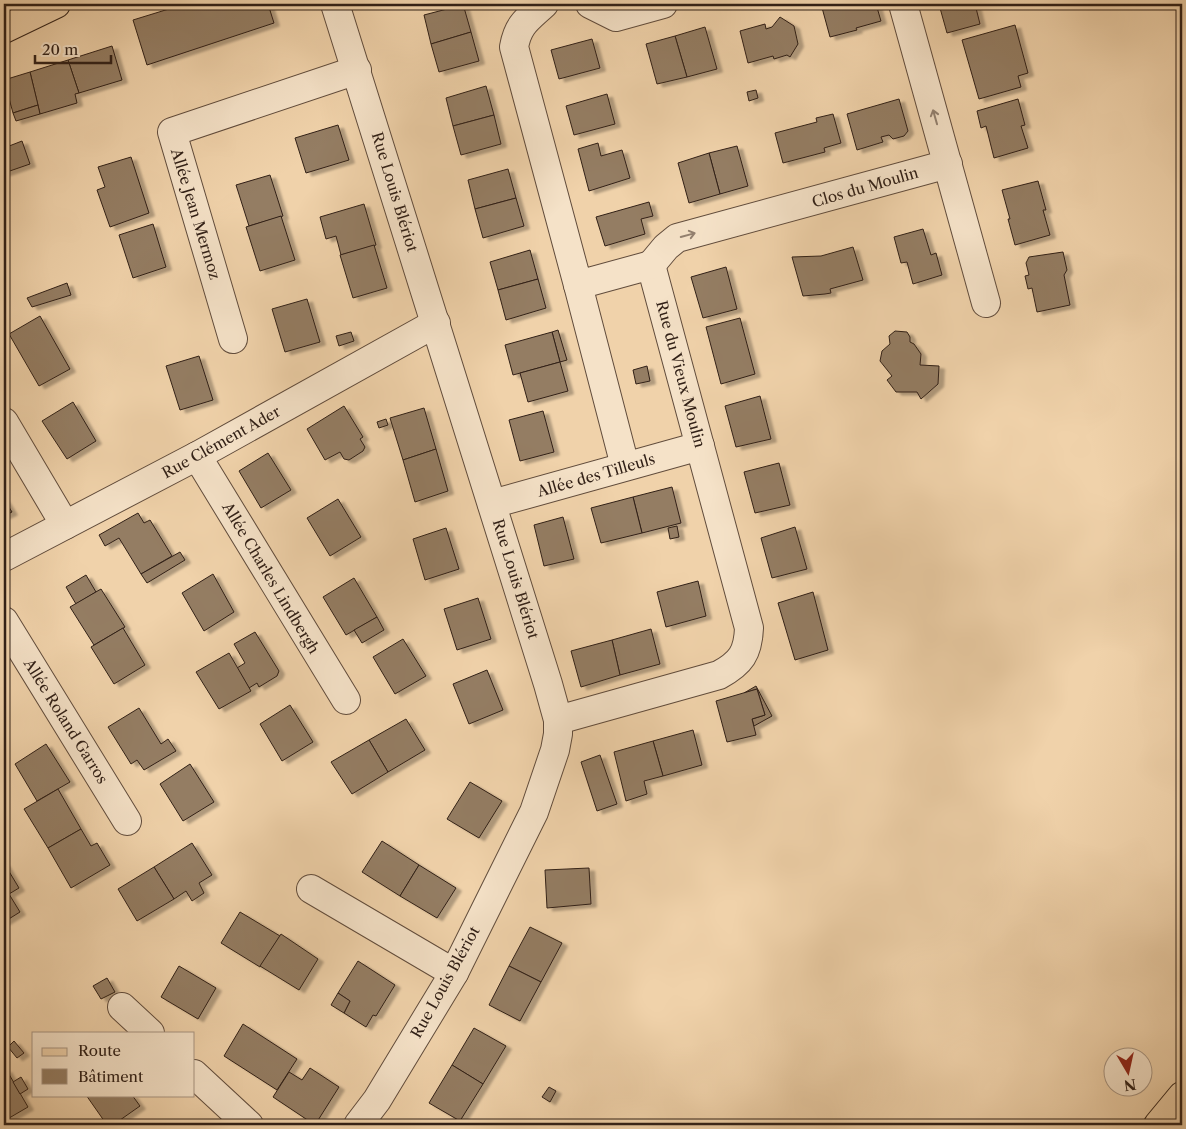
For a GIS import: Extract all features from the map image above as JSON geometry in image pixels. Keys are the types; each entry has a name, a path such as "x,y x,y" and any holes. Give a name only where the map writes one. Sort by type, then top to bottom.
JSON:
{"main road":[{"path":"4,29 56,4"},
{"path":"1158,1125 1182,1096"}],"street":[{"name":"Rue Louis Blériot","path":"335,4 436,323 558,720 555,750 534,812 454,973 377,1100 358,1125"},
{"path":"544,4 524,23 516,34 514,47 625,466"},
{"path":"590,4 616,17 663,4"},
{"path":"903,4 986,303"},
{"name":"Allée Jean Mermoz","path":"233,339 172,132 357,70"},
{"name":"Clos du Moulin","path":"651,265 666,247 677,238 948,164"},
{"path":"578,285 651,265"},
{"name":"Rue du Vieux Moulin","path":"558,720 719,675 733,668 744,655 749,643 749,628 651,265"},
{"name":"Rue Clément Ader","path":"4,557 197,456 436,323"},
{"path":"4,422 65,525"},
{"name":"Allée des Tilleuls","path":"492,504 700,446"},
{"name":"Allée Charles Lindbergh","path":"197,456 346,700"},
{"name":"Allée Roland Garros","path":"4,621 127,820"},
{"path":"311,888 454,973"},
{"path":"122,1007 149,1032"},
{"path":"195,1075 249,1125"}],"building":[{"path":"185,4 268,4 274,23 147,65 133,20"},
{"path":"446,4 463,4 471,32 431,44 424,15 447,9"},
{"path":"821,4 876,4 881,21 830,37"},
{"path":"943,4 975,4 980,24 947,33 940,8 944,7"},
{"path":"780,17 794,26 798,44 790,57 787,55 774,59 773,56 748,63 740,31 765,24 766,29 772,27"},
{"path":"1015,25 1028,73 1018,76 1021,87 979,99 962,40"},
{"path":"705,27 717,69 687,77 675,36"},
{"path":"471,32 479,61 439,72 431,44"},
{"path":"675,36 687,77 657,84 646,44"},
{"path":"592,39 600,68 559,79 551,50"},
{"path":"112,46 122,80 79,93 68,60"},
{"path":"68,60 79,93 75,94 77,103 40,114 30,72"},
{"path":"30,72 38,105 13,113 4,80"},
{"path":"486,86 494,115 453,126 446,98"},
{"path":"756,90 758,98 749,101 747,92"},
{"path":"607,94 615,124 574,135 566,106"},
{"path":"899,99 908,131 904,136 893,139 889,135 881,137 883,142 857,150 847,114"},
{"path":"1018,99 1025,125 1021,126 1028,148 994,158 986,126 981,128 977,111"},
{"path":"38,105 40,114 16,121 13,113"},
{"path":"833,114 841,143 824,148 825,152 783,163 775,133 817,122 816,118"},
{"path":"494,115 501,144 461,155 453,126"},
{"path":"338,125 349,160 306,173 295,138"},
{"path":"22,141 30,164 4,173 4,148"},
{"path":"598,143 601,156 622,150 630,178 589,191 578,149"},
{"path":"737,146 748,186 720,194 709,153"},
{"path":"709,153 720,194 689,203 678,163"},
{"path":"131,157 149,213 110,227 97,190 105,187 98,167"},
{"path":"508,169 516,198 475,209 468,180"},
{"path":"270,175 283,216 249,226 236,185"},
{"path":"1038,181 1046,210 1043,210 1050,235 1015,245 1002,190"},
{"path":"516,198 524,226 483,238 475,209"},
{"path":"649,202 653,216 641,219 645,234 605,246 596,217"},
{"path":"364,204 376,245 341,255 336,236 326,239 320,217"},
{"path":"281,216 295,260 260,271 246,227"},
{"path":"153,224 166,267 133,278 119,235"},
{"path":"923,229 931,255 936,253 942,275 913,284 907,262 901,263 894,237"},
{"path":"374,245 387,288 353,298 340,255"},
{"path":"853,247 863,280 830,289 831,293 803,296 792,257 821,256"},
{"path":"530,250 538,279 498,290 490,262"},
{"path":"1063,252 1067,270 1064,275 1070,305 1037,312 1032,288 1028,289 1025,276 1029,275 1026,263 1029,257"},
{"path":"726,267 737,309 703,318 691,277"},
{"path":"538,279 546,308 506,320 498,290"},
{"path":"67,283 71,295 32,307 27,298"},
{"path":"307,299 320,342 285,352 272,309"},
{"path":"40,316 70,369 39,386 9,334"},
{"path":"740,318 755,374 721,384 706,327"},
{"path":"558,330 567,360 560,362 552,332"},
{"path":"895,331 907,332 910,342 914,344 921,354 920,365 939,366 938,384 921,399 917,392 896,392 887,380 892,376 880,361 882,351 890,344 889,336"},
{"path":"351,332 354,341 339,346 336,336"},
{"path":"552,332 560,362 513,375 505,345"},
{"path":"199,356 213,400 180,410 166,366"},
{"path":"560,362 568,391 528,402 520,373"},
{"path":"647,366 650,381 636,384 633,370"},
{"path":"760,396 771,439 736,447 725,406"},
{"path":"73,402 96,441 67,459 42,421"},
{"path":"344,406 363,437 360,439 365,447 363,451 349,460 344,459 340,452 325,460 307,429"},
{"path":"424,408 436,449 403,460 390,418"},
{"path":"543,411 554,452 520,461 509,420"},
{"path":"386,419 388,425 379,428 377,422"},
{"path":"436,449 448,491 415,502 403,460"},
{"path":"268,453 291,490 261,508 239,471"},
{"path":"779,463 790,505 755,513 744,472"},
{"path":"672,487 681,523 642,533 633,497"},
{"path":"633,497 642,533 601,543 591,508"},
{"path":"4,499 12,512 4,516"},
{"path":"338,499 361,537 330,556 307,518"},
{"path":"138,513 144,523 150,520 172,556 141,574 119,538 105,546 99,535"},
{"path":"563,517 574,559 544,566 534,525"},
{"path":"677,526 679,537 670,539 668,528"},
{"path":"795,527 807,569 772,578 761,538"},
{"path":"446,528 459,569 425,580 413,539"},
{"path":"180,552 185,560 147,583 141,574"},
{"path":"213,574 234,612 204,631 182,593"},
{"path":"86,575 96,592 76,604 66,587"},
{"path":"354,578 377,617 346,635 323,597"},
{"path":"698,581 706,616 666,627 657,592"},
{"path":"101,589 125,627 94,645 70,607"},
{"path":"813,592 828,650 795,660 778,603"},
{"path":"478,598 491,639 457,650 444,609"},
{"path":"377,617 384,630 362,643 354,630"},
{"path":"123,628 145,665 114,684 91,647"},
{"path":"651,629 660,664 620,675 612,640"},
{"path":"255,632 279,671 277,676 259,687 257,683 249,688 237,668 245,663 234,644"},
{"path":"403,639 426,676 395,694 373,657"},
{"path":"612,640 620,675 581,687 571,651"},
{"path":"229,653 251,691 219,709 196,672"},
{"path":"487,670 503,710 469,724 453,684"},
{"path":"756,686 772,716 754,726 752,719 765,715 757,689 744,693"},
{"path":"757,689 765,715 752,719 756,735 727,742 716,701"},
{"path":"290,705 313,742 282,761 260,724"},
{"path":"139,708 161,744 168,739 176,751 144,770 137,760 131,764 108,727"},
{"path":"406,719 425,750 388,772 369,740"},
{"path":"693,730 702,765 663,776 653,741"},
{"path":"369,740 388,772 352,794 331,762"},
{"path":"653,741 663,776 644,781 647,794 626,801 614,752"},
{"path":"46,744 70,782 37,801 15,764"},
{"path":"600,755 617,804 597,811 581,762"},
{"path":"190,764 214,802 183,821 160,784"},
{"path":"470,782 502,801 479,838 447,819"},
{"path":"58,789 81,829 48,848 24,809"},
{"path":"81,829 91,846 97,843 110,865 71,888 48,848"},
{"path":"382,841 419,865 400,896 362,872"},
{"path":"192,843 212,875 199,883 204,893 192,901 186,891 174,899 154,867"},
{"path":"4,863 19,888 9,894 20,912 4,922"},
{"path":"419,865 456,888 437,918 400,896"},
{"path":"154,867 174,899 137,921 118,889"},
{"path":"589,868 591,904 547,908 545,870"},
{"path":"240,912 280,936 260,967 221,943"},
{"path":"530,927 562,943 541,982 509,966"},
{"path":"281,934 318,959 299,990 260,966"},
{"path":"358,961 395,985 376,1016 373,1015 366,1027 344,1013 350,1001 338,993"},
{"path":"179,966 216,988 198,1019 161,997"},
{"path":"509,966 541,982 520,1021 489,1005"},
{"path":"107,978 115,992 101,999 93,986"},
{"path":"338,993 350,1001 344,1013 331,1005"},
{"path":"243,1024 297,1059 277,1090 224,1056"},
{"path":"474,1028 506,1046 483,1084 452,1065"},
{"path":"14,1041 24,1053 17,1058 8,1047"},
{"path":"452,1065 483,1084 460,1121 429,1103"},
{"path":"310,1068 339,1087 315,1125 273,1097 289,1072 302,1080"},
{"path":"6,1069 28,1107 4,1121 4,1071"},
{"path":"21,1077 28,1089 20,1094 13,1082"},
{"path":"549,1087 556,1091 550,1102 542,1097"},
{"path":"87,1096 133,1096 140,1106 113,1125 107,1125"}]}
